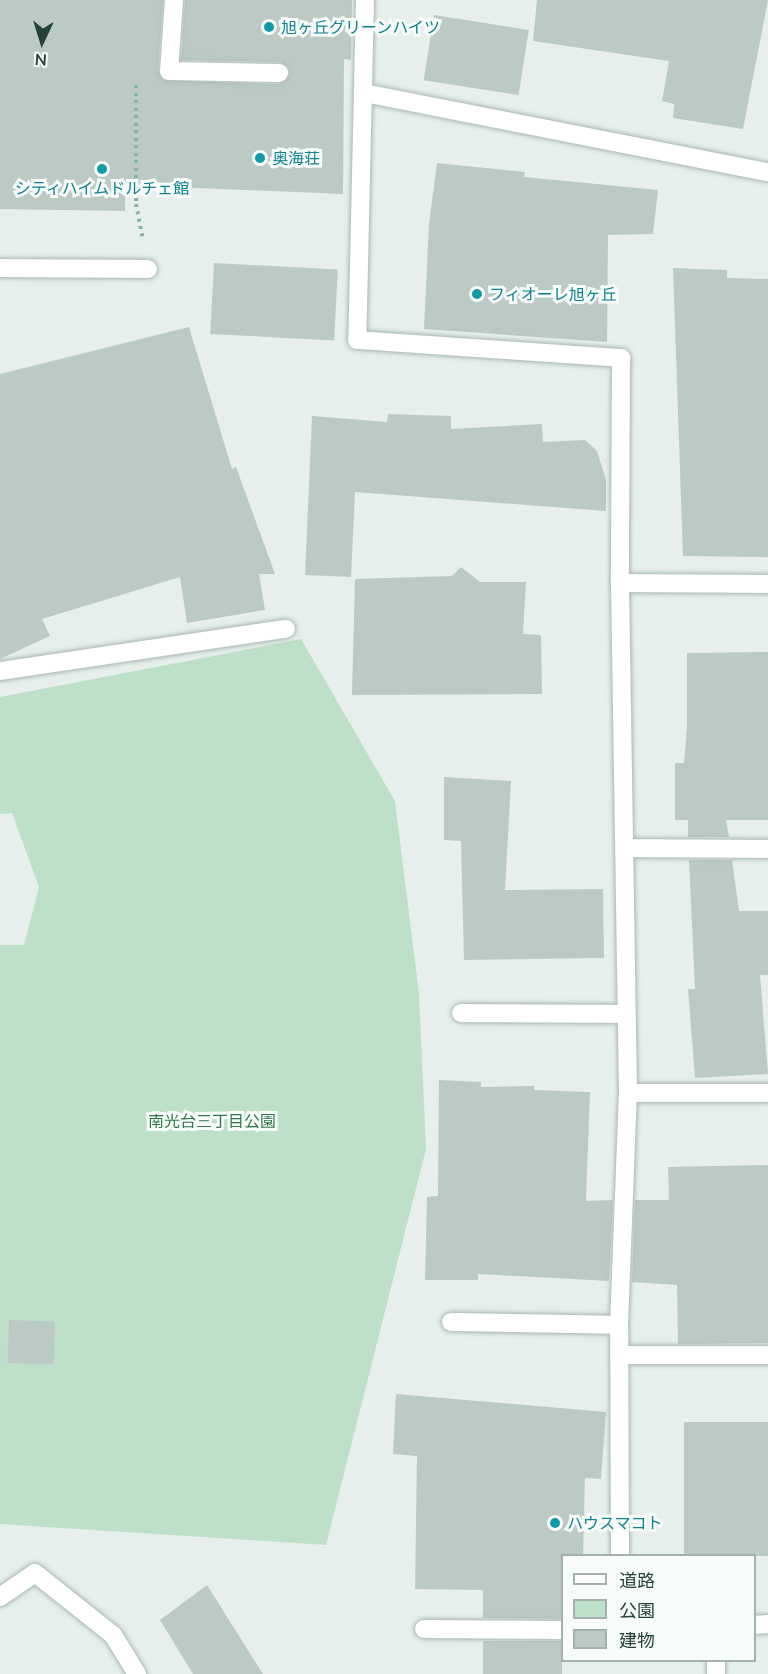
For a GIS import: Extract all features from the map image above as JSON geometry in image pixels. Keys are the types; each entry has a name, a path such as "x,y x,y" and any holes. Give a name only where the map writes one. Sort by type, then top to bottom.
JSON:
{"street":[{"path":"174,0 169,71 279,73"},
{"path":"365,0 357,340 621,358 620,583 626,848 628,1093 619,1325 620,1554"},
{"path":"364,93 768,172"},
{"path":"0,268 148,268"},
{"path":"620,583 768,584"},
{"path":"0,671 286,629"},
{"path":"626,848 768,849"},
{"path":"461,1013 626,1014"},
{"path":"628,1093 768,1094"},
{"path":"451,1322 619,1325"},
{"path":"620,1355 768,1355"},
{"path":"0,1597 35,1573 113,1635 136,1674"},
{"path":"424,1629 561,1630"}],"path":[{"path":"136,80 136,204 148,268"}],"green space":[{"name":"南光台三丁目公園","path":"301,639 395,801 419,993 426,1149 326,1545 0,1524 0,945 24,945 39,887 12,813 0,814 0,697"}],"building":[{"path":"0,0 163,0 158,70 163,80 279,84 290,74 288,67 280,62 181,60 185,0 352,0 351,60 344,59 343,194 125,185 125,211 0,209"},
{"path":"537,0 768,0 743,129 673,118 674,104 662,101 669,61 533,41"},
{"path":"434,15 529,30 518,95 424,80"},
{"path":"437,163 525,172 524,177 658,190 653,234 608,235 607,342 424,329 429,224"},
{"path":"214,263 338,269 334,340 210,334"},
{"path":"673,268 727,270 727,278 768,279 768,557 683,556"},
{"path":"189,327 232,469 236,467 275,574 259,574 265,610 187,623 180,577 42,619 50,636 0,659 0,374"},
{"path":"388,414 451,416 451,429 542,424 543,442 585,440 597,451 606,480 606,511 355,492 351,577 305,575 312,416 387,422"},
{"path":"461,567 480,582 526,582 523,634 541,635 542,694 352,695 355,579 452,576"},
{"path":"768,652 768,820 726,820 729,837 688,837 688,820 675,820 675,763 684,763 687,726 687,653"},
{"path":"444,777 511,781 505,890 603,889 604,958 464,960 461,841 444,840"},
{"path":"689,860 732,860 739,911 768,911 768,975 760,975 768,1074 695,1078 688,989 695,989"},
{"path":"439,1080 481,1082 481,1087 534,1086 534,1090 590,1092 586,1201 613,1200 609,1281 478,1274 478,1280 425,1280 427,1197 438,1196"},
{"path":"768,1165 768,1343 678,1344 677,1285 632,1282 635,1200 669,1200 668,1167"},
{"path":"9,1320 55,1322 53,1365 7,1363"},
{"path":"396,1394 606,1412 601,1479 585,1478 583,1554 561,1554 561,1619 483,1618 483,1590 415,1589 417,1456 393,1454"},
{"path":"684,1422 768,1422 768,1556 684,1554"},
{"path":"207,1585 263,1674 193,1674 160,1620"},
{"path":"483,1641 561,1641 562,1674 483,1674"}],"place":[{"name":"旭ヶ丘グリーンハイツ","path":"269,27"},
{"name":"奥海荘","path":"260,158"},
{"name":"シティハイムドルチェ館","path":"102,169"},
{"name":"フィオーレ旭ヶ丘","path":"477,294"},
{"name":"ハウスマコト","path":"555,1523"}]}
